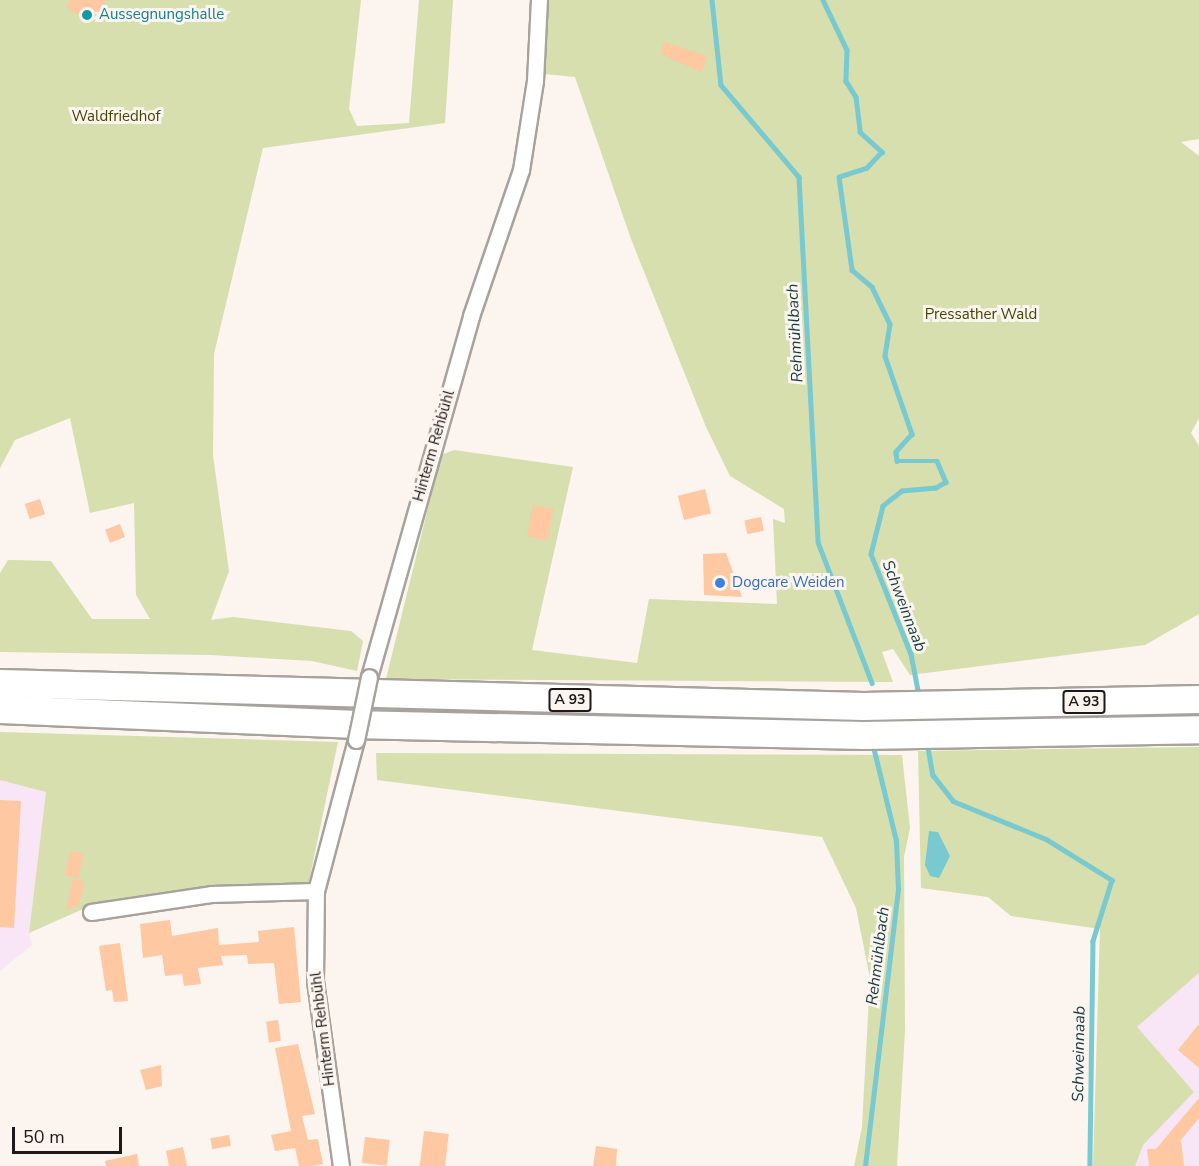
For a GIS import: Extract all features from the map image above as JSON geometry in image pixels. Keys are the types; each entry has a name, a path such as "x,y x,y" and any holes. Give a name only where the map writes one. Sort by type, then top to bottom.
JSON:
{"highway":[{"name":"A 93","path":"0,683 863,706 1199,699"},
{"name":"A 93","path":"0,709 351,724 864,735 973,735 1199,729"}],"street":[{"name":"Hinterm Rehbühl","path":"340,1166 315,981 316,891 356,740 369,677 471,316 521,171 535,81 539,0"},
{"path":"91,912 210,894 316,891"}],"shaded area":[{"path":"0,780 46,792 29,933 32,945 0,971"},
{"path":"1199,973 1199,1166 1134,1166 1137,1027"}],"green space":[{"name":"Waldfriedhof","path":"0,0 361,0 349,109 357,126 409,123 419,0 453,0 445,123 263,148 214,354 213,455 229,571 211,620 233,617 351,631 363,641 357,671 312,661 211,655 0,652 0,573 8,560 51,561 92,619 150,619 136,595 134,503 90,513 70,418 15,440 0,468"},
{"name":"Pressather Wald","path":"546,0 1199,0 1199,139 1181,142 1199,156 1199,418 1191,433 1199,446 1199,614 1145,645 910,675 893,649 882,652 893,682 386,679 441,455 454,450 573,467 532,650 637,663 649,599 777,604 773,519 785,523 784,509 730,476 706,427 631,239 575,77 545,74"},
{"path":"0,732 338,742 308,886 92,905 29,933 46,792 0,780"},
{"path":"1199,747 1199,973 1137,1027 1194,1092 1143,1145 1135,1166 1093,1166 1100,929 1011,916 988,897 921,888 918,751"},
{"path":"376,753 902,755 910,828 904,857 905,1031 897,1166 854,1166 862,1127 870,978 856,908 822,837 377,780"}],"water":[{"path":"929,831 938,832 950,856 939,878 930,876 925,865"}],"building":[{"name":"Aussegnungshalle","path":"70,0 106,0 91,23 66,7"},
{"path":"664,42 707,56 702,72 660,54"},
{"path":"705,489 711,513 684,520 678,496"},
{"path":"40,499 45,514 30,519 25,504"},
{"path":"533,505 554,509 548,540 527,536"},
{"path":"761,517 764,531 747,534 744,521"},
{"path":"120,524 125,537 110,543 105,530"},
{"name":"Dogcare Weiden","path":"726,553 742,597 704,595 703,554"},
{"path":"0,800 21,801 14,928 0,927"},
{"path":"70,851 84,854 78,878 65,875"},
{"path":"73,879 84,882 79,905 66,910"},
{"path":"170,920 172,936 218,928 219,945 259,942 258,931 294,927 301,1002 279,1004 274,963 248,964 247,955 221,956 223,965 198,968 201,984 184,986 182,974 165,976 162,955 143,958 140,924"},
{"path":"120,943 128,1001 114,1002 112,990 106,991 99,946"},
{"path":"278,1020 281,1041 269,1042 266,1022"},
{"path":"1199,1024 1199,1068 1178,1050"},
{"path":"298,1044 315,1114 302,1116 308,1140 318,1139 323,1164 312,1166 299,1166 295,1148 275,1151 271,1135 291,1131 275,1048"},
{"path":"161,1065 162,1086 146,1090 140,1070"},
{"path":"1199,1098 1199,1118 1181,1140 1184,1166 1149,1166 1147,1149 1156,1149"},
{"path":"424,1131 449,1134 445,1166 420,1166"},
{"path":"229,1135 231,1146 212,1149 210,1138"},
{"path":"365,1137 390,1140 387,1166 362,1163"},
{"path":"596,1146 617,1149 616,1166 593,1166"},
{"path":"183,1147 187,1166 169,1166 166,1151"},
{"path":"137,1154 139,1166 106,1166 105,1161"}],"waterway":[{"name":"Rehmühlbach","path":"712,0 721,85 799,177 818,542 872,683"},
{"name":"Schweinnaab","path":"823,0 847,50 846,81 856,97 860,132 882,152 867,168 839,177 852,270 872,287 890,324 885,356 912,434 896,452 897,461 937,461 946,482 936,488 902,491 883,506 871,554 911,654 919,695"},
{"name":"Schweinnaab","path":"927,742 933,775 953,801 1046,839 1112,880 1093,941 1090,1166"},
{"name":"Rehmühlbach","path":"865,1166 898,890 896,841 874,751"}],"place":[{"name":"Aussegnungshalle","path":"87,15"},
{"name":"Dogcare Weiden","path":"720,583"}]}
